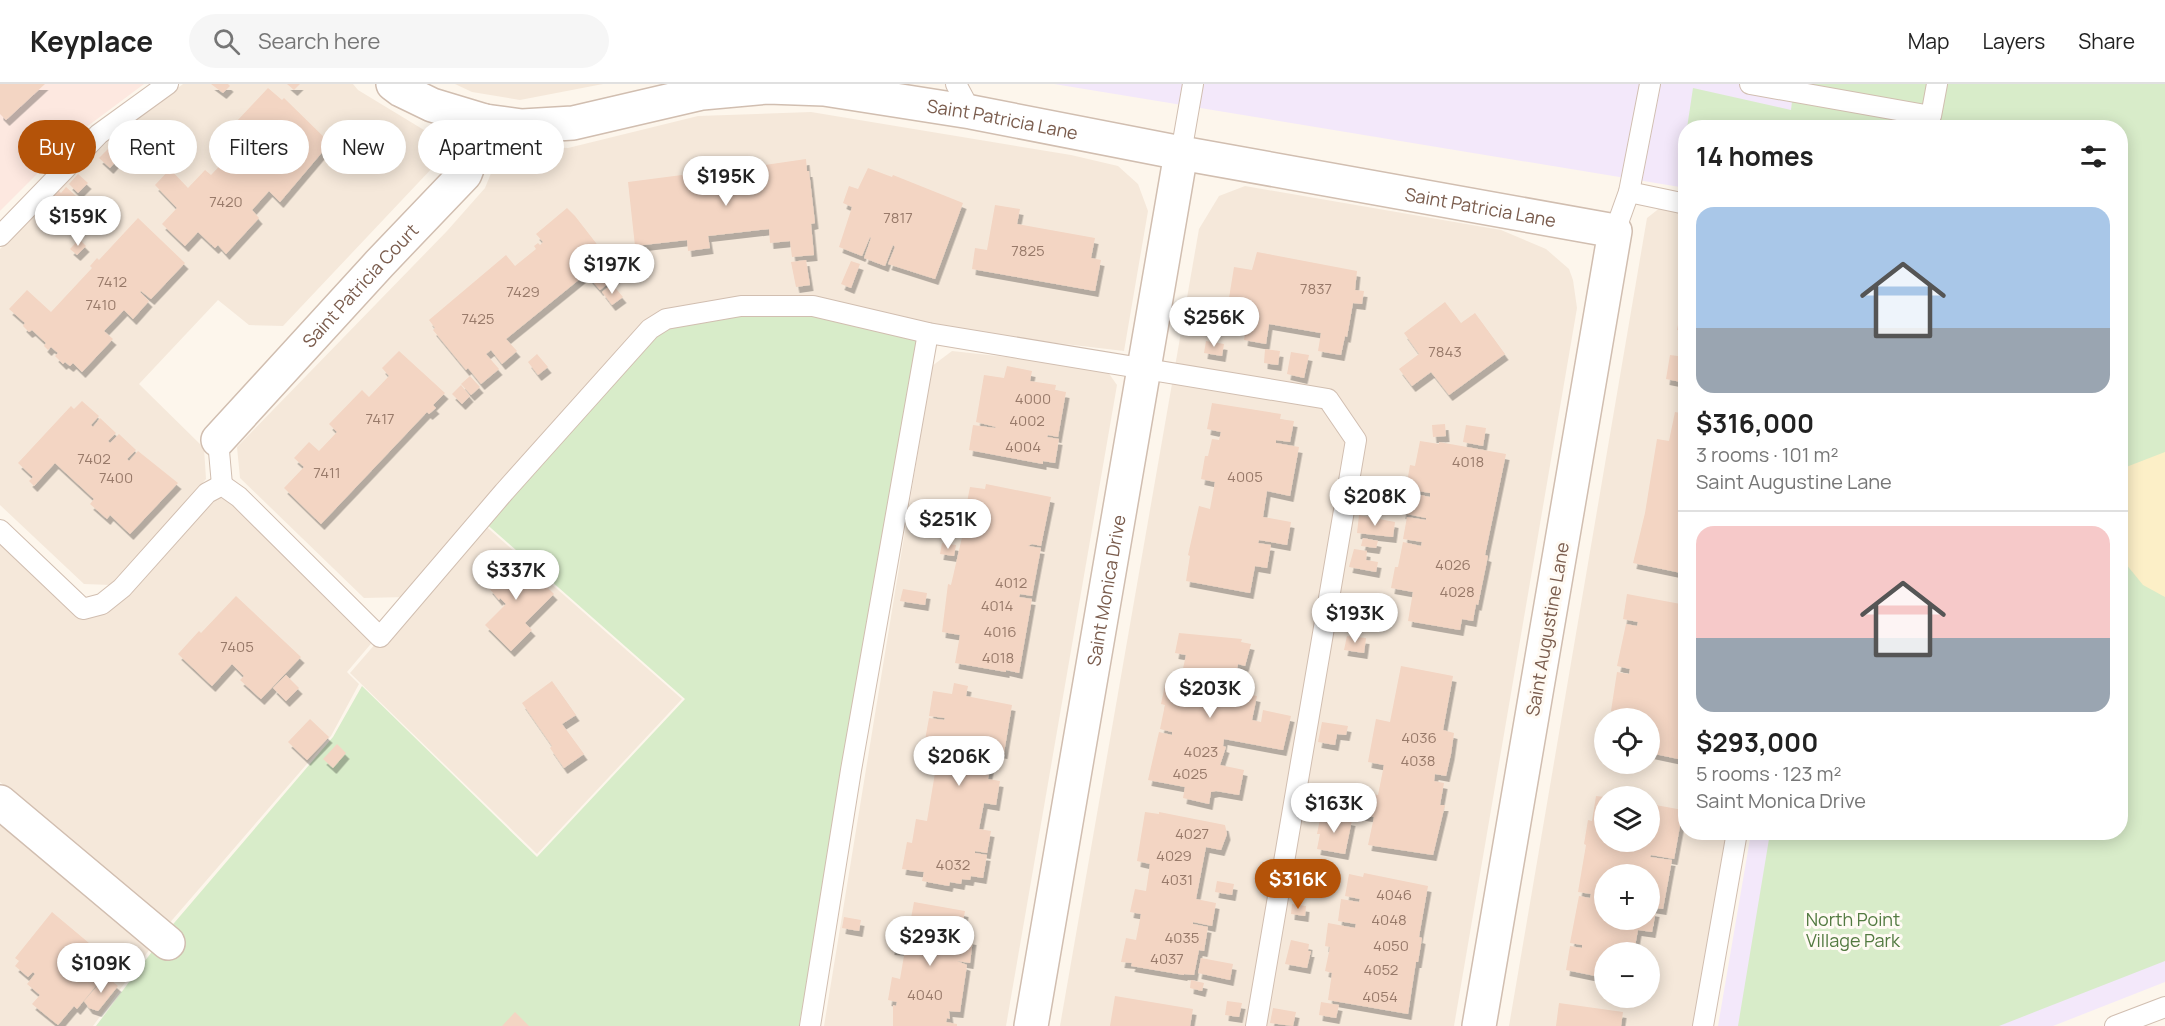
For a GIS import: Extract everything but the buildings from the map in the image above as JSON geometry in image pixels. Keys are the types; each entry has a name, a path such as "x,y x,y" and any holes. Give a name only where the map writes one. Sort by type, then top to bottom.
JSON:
{"street":[{"name":"Saint Patricia Lane","path":"393,84 400,90 432,105 479,120"},
{"name":"Saint Patricia Lane","path":"564,124 702,93 768,87 825,89 971,112 1181,153 1615,231"},
{"name":"Saint Monica Drive","path":"1031,1026 1181,153"},
{"name":"Saint Patricia Court","path":"218,440 465,174"},
{"name":"Saint Augustine Lane","path":"1479,1026 1615,231"},
{"path":"0,802 168,943"}],"lane":[{"path":"0,236 99,134 168,84"},
{"path":"956,84 971,112"},
{"path":"1181,153 1193,84"},
{"path":"1615,231 1629,192 1650,84"},
{"path":"1750,84 1808,89 1931,116 1937,84"},
{"path":"1629,192 1678,202"},
{"path":"218,440 222,485 239,497 380,636 627,353 651,329 666,319 694,312 741,306 813,306 928,333 1328,399 1356,440 1256,1026"},
{"path":"810,1026 853,758 928,333"},
{"path":"0,530 83,609 102,604 122,588 207,493 222,485"},
{"path":"1703,1026 1736,840"},
{"path":"2115,1026 2165,1007"}],"shaded area":[{"path":"0,84 144,84 96,120 18,120 18,174 37,174 0,211"},
{"path":"183,84 353,84 358,90 418,126 418,174 427,174 283,326 249,325 218,300 139,384 204,448 206,479 111,585 84,584 0,505 0,249 75,174 96,174 96,153 108,141 108,174 197,174 197,120 136,120"},
{"path":"455,84 603,84 520,100 472,92"},
{"name":"North Point Village Park","path":"1054,84 2165,84 2165,982 2053,1026 1718,1026 1750,840 2128,840 2128,120 1678,120 1678,187"},
{"path":"811,112 1071,155 1118,166 1138,184 1148,211 1124,351 931,328 740,301 406,597 364,598 240,478 237,447 447,231 485,188 491,174 564,174 564,148 698,116"},
{"path":"1245,186 1501,230 1546,249 1569,269 1573,280 1577,308 1454,1026 1060,1026 1199,229 1219,196"},
{"path":"1661,207 1678,211 1678,840 1725,840 1693,1026 1509,1026 1647,218"},
{"path":"952,351 1105,368 1117,385 1006,1026 824,1026 932,366"},
{"path":"221,491 375,639 347,672 359,684 331,736 167,926 0,782 0,536 88,619 123,600"},
{"path":"481,522 682,699 537,854 350,673"},
{"path":"0,808 158,938 93,1026 0,1026"}],"green space":[{"name":"North Point Village Park","path":"1794,84 2165,84 2165,961 1999,1026 1738,1026 1769,840 2128,840 2128,120 1688,120 1693,88 1791,110"},
{"path":"812,309 921,335 799,1026 96,1026 169,929 333,737 362,686 537,857 685,699 483,521 668,321"}],"sand":[{"path":"2165,452 2165,597 2143,585 2128,567 2128,466"}]}
